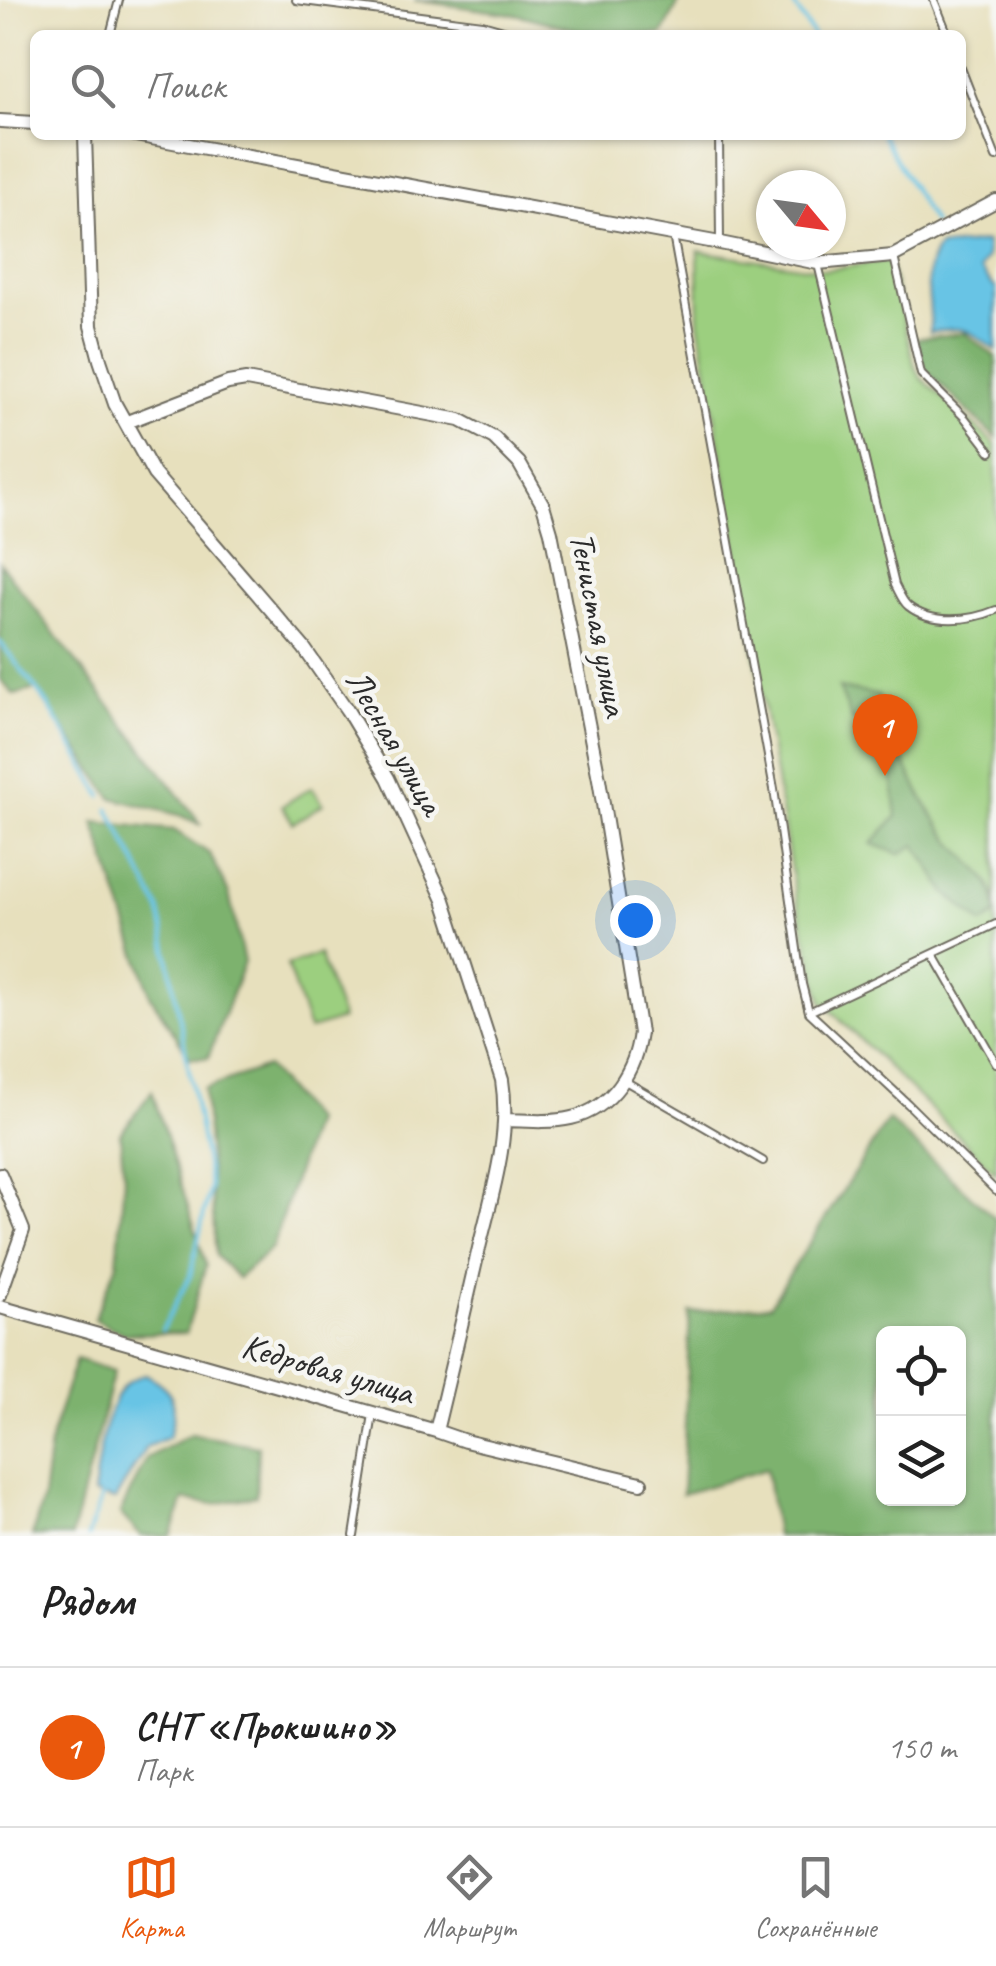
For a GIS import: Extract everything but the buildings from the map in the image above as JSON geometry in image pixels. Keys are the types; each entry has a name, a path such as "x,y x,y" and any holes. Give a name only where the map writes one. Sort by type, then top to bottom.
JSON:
{"street":[{"path":"0,121 30,123"},
{"name":"Лесная улица","path":"85,140 91,326 115,404 154,474 304,648 388,778 444,900 502,1080 505,1120 492,1195 436,1431"},
{"path":"162,140 818,263 894,256 996,201"},
{"name":"Тенистая улица","path":"126,422 228,382 246,380 460,420 494,438 519,463 543,505 599,779 640,1033 637,1055 605,1104 562,1120 505,1120"},
{"path":"0,1174 23,1230 0,1296"},
{"name":"Кедровая улица","path":"0,1307 464,1441 641,1482"}],"lane":[{"path":"111,30 119,0"},
{"path":"296,0 503,30"},
{"path":"934,0 946,30"},
{"path":"966,81 996,157"},
{"path":"719,140 720,243"},
{"path":"673,235 774,789 809,1012 996,1191"},
{"path":"894,256 921,374 991,452"},
{"path":"818,263 895,585 906,604 941,619 979,617 996,610"},
{"path":"809,1012 996,924"},
{"path":"934,955 996,1063"},
{"path":"624,1080 763,1162"},
{"path":"354,1536 374,1413"}],"green space":[{"path":"414,0 680,0 665,30 577,30 519,15"},
{"path":"698,251 825,270 889,261 921,378 996,445 996,1173 822,1002 795,893 699,322"},
{"path":"965,333 996,357 996,438 925,370 917,338"},
{"path":"0,563 202,825 112,798 36,689 14,695 0,679"},
{"path":"839,688 878,695 905,764 926,804 949,838 988,882 996,914 982,924 946,893 916,845 900,854 872,844 897,816 892,776 874,737 851,718"},
{"path":"312,787 323,804 293,823 282,806"},
{"path":"94,822 174,830 210,854 229,894 244,962 208,1058 190,1058 151,997"},
{"path":"319,954 342,1019 309,1030 287,965"},
{"path":"267,1067 313,1121 272,1248 238,1278 216,1256 204,1089"},
{"path":"152,1091 206,1265 186,1333 124,1334 94,1319 117,1264 124,1178 120,1134"},
{"path":"888,1120 996,1219 996,1536 776,1536 766,1469 682,1494 690,1313 770,1305"},
{"path":"76,1359 114,1371 72,1536 32,1536 43,1499 51,1436"},
{"path":"191,1434 258,1446 256,1496 215,1504 184,1500 171,1536 141,1536 120,1513 147,1458"}],"water":[{"path":"986,242 987,257 980,269 996,289 996,350 966,331 930,332 928,278 938,247"},
{"path":"146,1374 164,1387 172,1400 169,1437 146,1447 115,1500 93,1494 112,1407 127,1383"}],"waterway":[{"path":"791,0 810,30"},
{"path":"885,140 933,223"},
{"path":"0,642 47,703 102,796"},
{"path":"109,809 160,910 210,1187 190,1276 162,1330"},
{"path":"88,1536 103,1493"}],"place":[{"name":"СНТ «Прокшино»","path":"885,776"}]}
